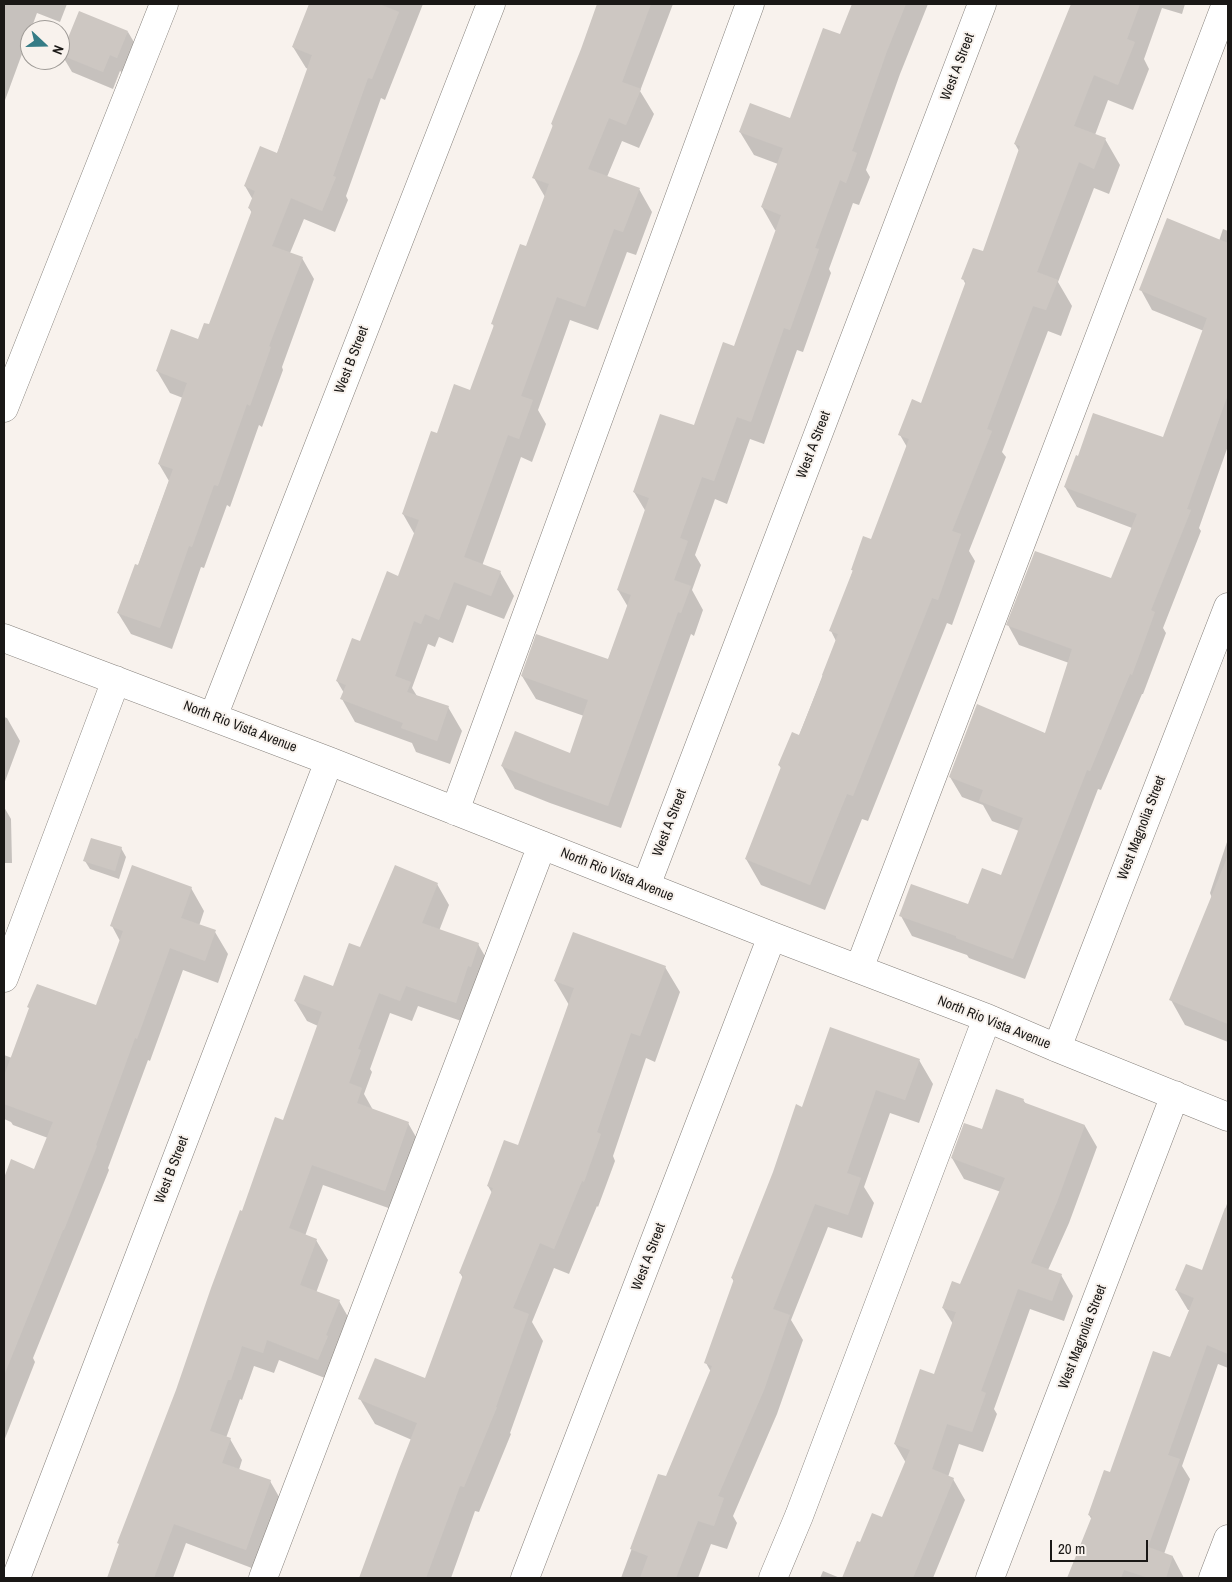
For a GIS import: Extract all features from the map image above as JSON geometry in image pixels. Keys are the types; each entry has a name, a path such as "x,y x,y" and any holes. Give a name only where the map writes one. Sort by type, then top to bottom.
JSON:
{"street":[{"path":"4,408 164,4"},
{"name":"West B Street","path":"213,717 491,4"},
{"path":"455,811 750,4"},
{"name":"West A Street","path":"646,886 982,4"},
{"path":"859,969 1226,4"},
{"name":"West Magnolia Street","path":"1057,1048 1228,607"},
{"name":"North Rio Vista Avenue","path":"4,638 329,761 772,936 987,1018 1228,1117"},
{"path":"4,978 116,680"},
{"name":"West B Street","path":"16,1578 329,761"},
{"path":"263,1578 542,845"},
{"name":"West A Street","path":"525,1578 772,936"},
{"path":"773,1578 799,1516 987,1018"},
{"name":"West Magnolia Street","path":"990,1578 1175,1095"},
{"path":"1213,1578 1228,1539"}],"building":[{"path":"309,4 379,4 399,12 372,79 368,78 333,176 336,177 322,211 291,198 272,246 303,257 269,346 271,347 250,406 247,404 218,486 214,485 192,547 189,546 160,628 117,613 135,564 138,565 173,469 158,464 187,383 156,371 171,329 198,339 204,323 209,324 252,210 248,208 255,191 244,186 260,146 277,153 312,55 292,47"},
{"path":"597,4 651,4 622,82 641,89 626,125 609,118 588,169 640,188 623,232 614,229 585,307 557,297 521,396 533,400 519,439 508,435 464,557 501,571 491,596 454,582 439,620 425,614 421,624 414,621 395,676 411,682 407,692 449,706 437,741 401,728 403,723 340,699 346,685 336,681 352,638 360,641 387,571 398,576 419,520 402,514 431,431 437,433 454,384 470,390 494,325 491,324 520,244 526,246 549,184 532,178"},
{"path":"852,4 906,4 887,51 852,151 857,153 846,183 840,180 815,248 819,249 790,330 784,328 751,422 737,417 714,481 702,477 680,538 688,541 674,580 691,586 681,613 678,612 608,806 501,766 515,731 570,753 588,700 521,676 536,634 608,659 631,595 617,590 649,498 633,492 660,414 694,425 723,342 734,346 781,215 761,207 783,148 739,132 750,103 790,118 823,28 840,34"},
{"path":"1071,4 1140,4 1127,39 1135,42 1118,85 1094,75 1074,126 1106,138 1094,169 1079,162 1037,272 1058,280 1046,310 1033,306 987,429 992,431 952,531 961,534 938,600 932,598 853,796 847,794 810,885 745,859 781,767 778,765 792,732 799,735 823,676 838,634 829,631 853,570 851,570 863,536 871,539 909,439 898,435 912,399 921,403 966,281 961,279 973,248 983,251 1020,146 1014,144"},
{"path":"79,11 128,31 117,58 110,55 103,72 70,59 70,33"},
{"path":"1167,218 1228,243 1228,394 1187,509 1191,510 1151,610 1155,612 1132,675 1130,674 1090,771 1087,770 1013,959 899,916 911,884 968,904 982,868 1001,875 1023,818 979,801 983,790 949,777 977,704 1045,733 1072,649 1006,625 1035,551 1111,578 1137,514 1064,487 1076,455 1078,456 1093,413 1163,437 1207,318 1139,290"},
{"path":"91,838 122,847 115,871 83,861"},
{"path":"1228,858 1228,1024 1169,1000"},
{"path":"132,865 192,887 181,918 216,930 205,961 170,948 137,1039 135,1038 97,1146 4,1373 4,1178 11,1159 34,1169 53,1122 4,1104 4,1076 29,1008 27,1007 37,984 96,1005 123,931 110,926"},
{"path":"395,865 438,883 422,923 479,943 471,967 468,966 456,1003 406,986 400,1001 379,993 358,1049 361,1050 349,1083 362,1088 357,1103 409,1122 385,1191 312,1165 289,1228 317,1239 300,1285 340,1300 318,1360 267,1340 263,1353 242,1346 231,1380 228,1380 210,1431 231,1438 222,1463 271,1480 246,1550 174,1524 154,1578 107,1578 119,1544 117,1543 176,1390 211,1288 240,1210 242,1211 275,1117 283,1120 322,1012 294,1001 304,975 333,986 349,943 360,947"},
{"path":"573,932 666,966 640,1036 631,1033 597,1132 601,1134 584,1182 582,1181 554,1249 540,1243 513,1308 529,1314 497,1407 464,1487 460,1486 426,1578 359,1578 417,1423 358,1399 375,1358 425,1378 463,1275 459,1273 493,1188 487,1186 504,1140 518,1145 574,988 554,981"},
{"path":"830,1027 920,1059 905,1100 876,1090 847,1173 861,1178 848,1215 815,1204 773,1309 790,1315 764,1390 718,1496 724,1498 714,1526 698,1521 676,1578 640,1578 648,1556 630,1549 658,1474 666,1476 712,1366 704,1363 734,1279 731,1278 773,1172 796,1104 802,1107"},
{"path":"996,1089 1024,1099 1023,1102 1085,1125 1057,1202 1031,1263 1062,1274 1052,1301 1018,1289 981,1391 986,1393 972,1432 947,1424 932,1469 954,1478 913,1578 842,1578 857,1541 860,1542 872,1513 882,1517 910,1450 894,1444 920,1369 934,1374 956,1312 942,1308 952,1281 960,1284 1005,1178 951,1158 964,1123 982,1129"},
{"path":"1225,1208 1228,1209 1228,1354 1207,1345 1168,1455 1180,1459 1148,1547 1173,1556 1166,1578 1149,1578 1124,1570 1121,1578 1067,1578 1092,1516 1088,1515 1104,1470 1110,1472 1153,1351 1170,1357 1194,1298 1175,1290 1186,1264 1202,1270"}]}
